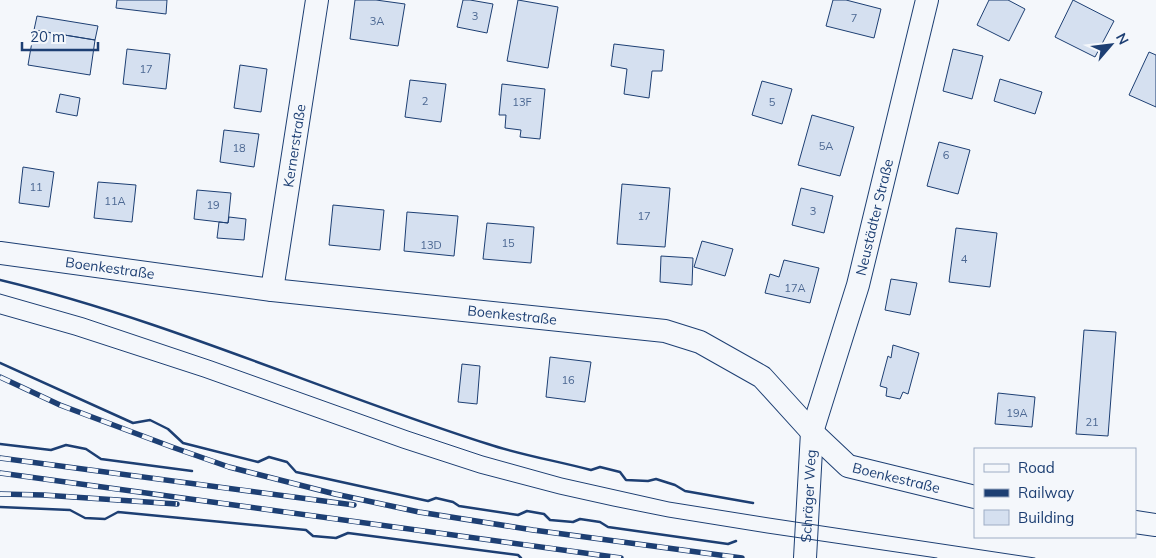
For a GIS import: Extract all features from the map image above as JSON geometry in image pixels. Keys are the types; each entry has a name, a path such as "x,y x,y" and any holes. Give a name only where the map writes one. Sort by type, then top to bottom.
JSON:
{"street":[{"name":"Kernerstraße","path":"272,290 317,0"},
{"name":"Neustädter Straße","path":"812,432 858,285 927,0"},
{"name":"Boenkestraße","path":"0,253 272,290 665,331 700,342 762,377 812,432 848,466 974,497"},
{"name":"Schräger Weg","path":"805,558 812,432"},
{"path":"1136,522 1156,525"}],"building":[{"path":"117,0 167,0 166,14 116,8"},
{"path":"355,0 376,0 405,4 398,46 350,39"},
{"path":"463,0 493,4 487,33 457,27"},
{"path":"518,0 558,7 548,68 507,61"},
{"path":"833,0 846,0 881,9 874,38 826,26"},
{"path":"989,0 1008,0 1025,9 1009,41 977,25"},
{"path":"1073,0 1114,21 1095,57 1055,37"},
{"path":"37,16 98,26 95,40 34,30"},
{"path":"34,30 95,40 90,75 28,65"},
{"path":"614,44 664,50 662,71 652,71 649,98 624,94 627,69 611,66"},
{"path":"127,49 170,54 166,89 123,84"},
{"path":"953,49 983,56 972,99 943,91"},
{"path":"1149,52 1156,55 1156,107 1129,95"},
{"path":"240,65 267,69 261,112 234,108"},
{"path":"1000,79 1042,92 1035,114 994,101"},
{"path":"410,80 446,84 441,122 405,117"},
{"path":"762,81 792,89 782,124 752,115"},
{"path":"502,84 545,89 540,139 520,137 521,130 505,128 506,115 499,115"},
{"path":"60,94 80,98 77,116 56,112"},
{"path":"812,115 854,127 840,176 798,165"},
{"path":"224,130 259,134 254,167 220,162"},
{"path":"939,142 970,150 958,194 927,186"},
{"path":"23,167 54,172 49,207 19,203"},
{"path":"98,182 136,185 132,222 94,218"},
{"path":"622,184 670,188 665,247 617,244"},
{"path":"801,188 833,196 824,233 792,225"},
{"path":"197,190 231,193 228,223 194,219"},
{"path":"333,205 384,210 380,250 329,245"},
{"path":"407,212 458,216 454,256 404,251"},
{"path":"229,217 246,219 244,240 217,238 219,222 228,223"},
{"path":"487,223 534,227 531,263 483,259"},
{"path":"956,228 997,233 990,287 949,282"},
{"path":"702,241 733,249 725,276 694,267"},
{"path":"661,256 693,258 692,285 660,282"},
{"path":"784,260 819,268 810,303 765,293 770,274 779,277"},
{"path":"891,279 917,283 910,315 885,310"},
{"path":"1084,330 1116,332 1108,436 1076,434"},
{"path":"893,345 919,353 908,394 903,392 900,399 886,396 887,388 880,386 888,356 891,358"},
{"path":"550,357 591,362 585,402 546,397"},
{"path":"462,364 480,366 477,404 458,402"},
{"path":"998,393 1035,397 1032,427 995,424"}],"tram line":[{"path":"0,294 84,318 483,456 562,478 669,502 1035,558"},
{"path":"0,314 74,335 203,377 402,448 479,473 559,494 668,517 937,558"}],"railway":[{"path":"0,377 60,405 229,467 335,494 419,512 533,530 742,558"},
{"path":"0,458 354,505"},
{"path":"0,473 621,558"},
{"path":"0,494 177,504"}],"wall":[{"path":"0,280 124,315 427,424 501,448 591,470 600,467 620,472 626,480 648,481 656,479 675,485 685,491 753,503"},
{"path":"0,363 133,423 150,420 168,429 183,443 258,462 269,457 287,462 296,472 428,501 436,498 453,502 459,506 518,515 527,511 544,514 550,520 573,522 580,519 600,522 608,527 728,544 736,541"},
{"path":"0,444 51,450 66,445 86,449 101,459 192,471"},
{"path":"0,507 70,510 85,518 105,519 118,512 306,530 313,536 336,538 348,533 518,555 521,558"}]}
